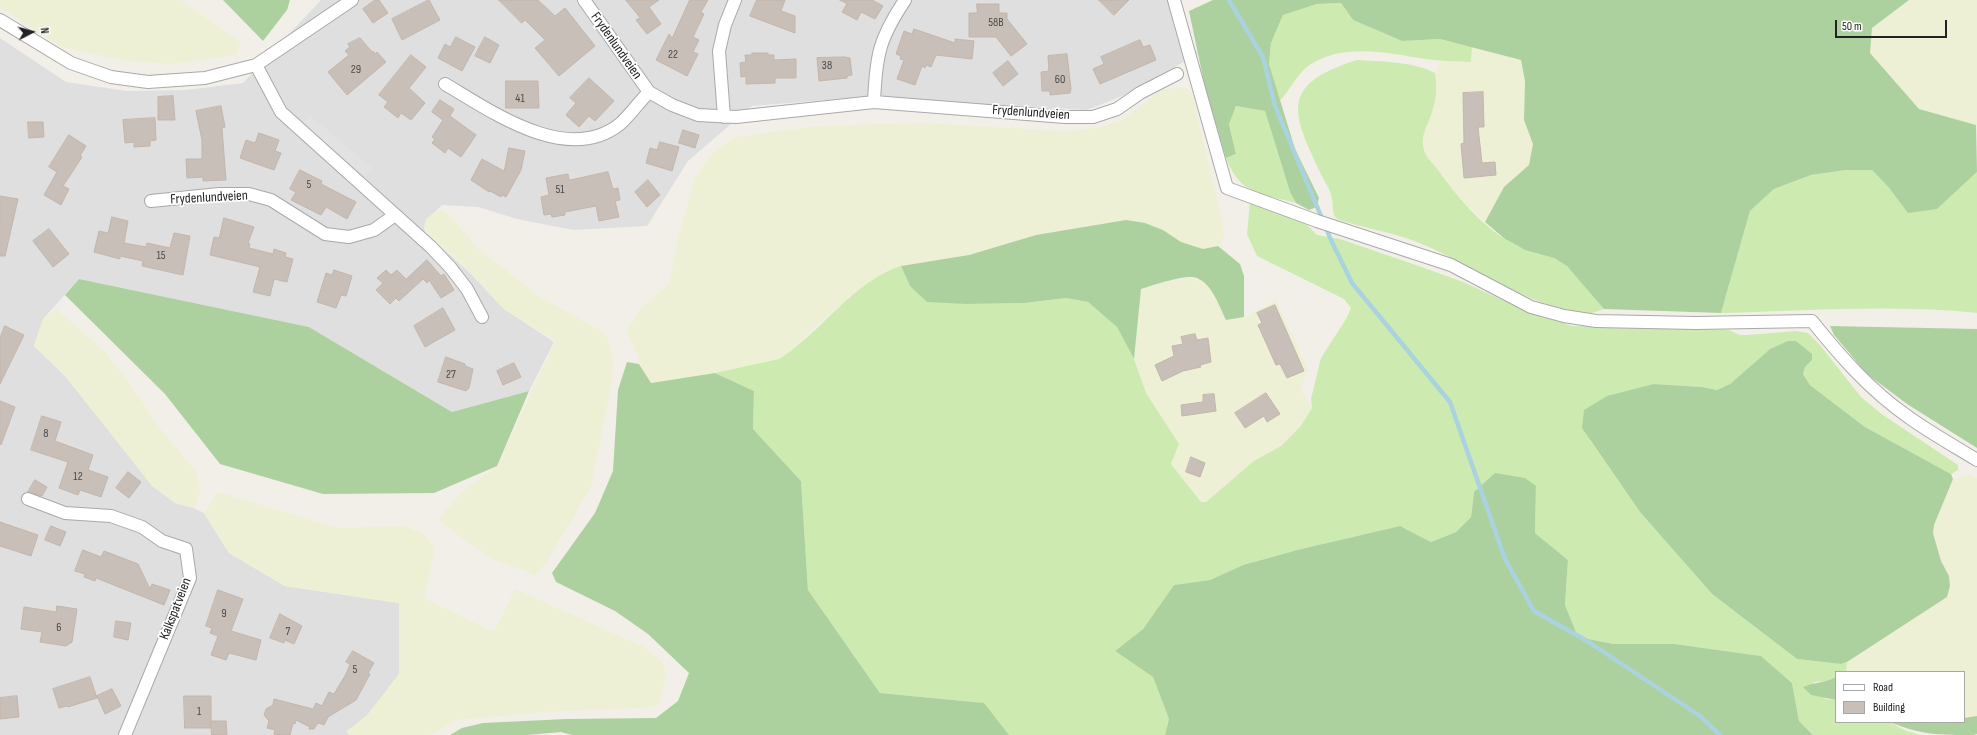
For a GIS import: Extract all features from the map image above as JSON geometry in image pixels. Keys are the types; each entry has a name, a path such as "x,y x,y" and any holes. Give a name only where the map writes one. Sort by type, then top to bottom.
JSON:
{"street":[{"path":"0,20 70,63 111,77 148,82 205,78 256,65 352,0"},
{"name":"Frydenlundveien","path":"584,0 649,92 672,106 698,115 736,117 874,102 1064,117 1092,116 1117,109 1140,93 1177,74"},
{"path":"724,117 719,51 725,25 735,0"},
{"path":"874,102 878,53 883,38 906,0"},
{"path":"1174,0 1227,188 1317,221 1451,264 1531,307 1564,316 1596,321 1696,323 1812,321 1837,352 1871,386 1907,416 1977,460"},
{"path":"256,65 281,112 450,267 467,289 482,318"},
{"name":"Frydenlundveien","path":"444,84 497,115 542,134 579,140 602,133 619,124 649,92"},
{"name":"Frydenlundveien","path":"151,201 219,194 249,194 270,200 325,234 349,237 374,230 395,215"},
{"name":"Kalkspatveien","path":"28,499 65,513 111,516 142,527 162,541 186,549 190,578 126,735"}],"shaded area":[{"path":"321,0 1167,0 1198,54 1122,96 1087,110 863,97 752,106 688,161 647,226 573,230 517,219 478,207 442,205 427,220 424,228 426,233 470,273 504,309 554,342 529,391 452,412 309,327 79,279 43,319 34,346 65,376 175,503 194,508 204,513 229,553 285,586 399,603 399,674 367,718 347,731 349,735 0,735 0,38 66,82 127,91 186,90 243,83"},
{"path":"309,115 373,168 366,177 302,124"}],"green space":[{"path":"0,0 181,0 241,43 236,55 174,64 127,61 61,47 0,7"},
{"path":"223,0 290,0 287,10 263,41"},
{"path":"1213,0 1909,0 1872,28 1870,53 1919,109 1976,125 1977,172 1937,209 1908,213 1890,189 1872,170 1846,170 1811,175 1774,189 1750,211 1721,313 1604,309 1567,266 1554,258 1525,250 1505,239 1485,222 1504,187 1529,165 1533,144 1524,120 1525,81 1521,60 1440,39 1402,41 1353,20 1341,3 1317,4 1283,15 1271,43 1269,64 1295,149 1319,198 1317,207 1309,210 1296,203 1290,192 1265,111 1236,106 1229,124 1236,154 1226,158 1205,87 1189,11"},
{"path":"1909,0 1977,0 1977,128 1976,125 1919,109 1870,53 1872,28"},
{"path":"1341,3 1353,20 1402,41 1440,39 1472,47 1471,62 1431,60 1367,51 1338,54 1324,58 1306,67 1280,101 1269,64 1271,43 1283,15 1317,4"},
{"path":"1472,47 1521,60 1525,81 1524,120 1533,144 1529,165 1504,187 1485,222 1457,197 1426,156 1423,149 1424,131 1438,87 1435,73 1440,61 1471,62"},
{"path":"1357,60 1408,64 1427,69 1435,73 1435,100 1424,132 1423,141 1424,150 1428,158 1465,205 1487,226 1511,243 1562,262 1577,275 1604,309 1592,313 1581,314 1558,309 1528,297 1424,245 1400,236 1339,220 1334,216 1330,191 1304,136 1299,120 1298,105 1303,92 1313,80 1331,70"},
{"path":"1182,87 1188,89 1192,94 1223,224 1224,239 1218,246 1203,249 1181,242 1163,230 1145,223 1036,235 969,255 901,266 885,271 829,314 789,353 779,359 715,373 648,383 627,330 641,309 670,282 677,242 695,177 713,152 736,137 809,127 875,124 923,123 1064,131 1098,128 1122,120 1161,90"},
{"path":"1236,106 1265,111 1290,192 1296,203 1254,191 1238,180 1226,158 1236,154 1229,123"},
{"path":"1846,170 1872,170 1890,189 1937,209 1977,172 1977,313 1945,310 1881,309 1721,313 1750,211 1774,189 1811,175"},
{"path":"1250,203 1306,224 1317,235 1340,239 1413,264 1463,282 1526,311 1572,326 1729,330 1740,335 1796,331 1808,333 1820,345 1861,397 1883,415 1958,465 1958,470 1951,474 1865,427 1810,385 1803,374 1805,367 1812,360 1770,349 1730,384 1717,390 1702,387 1654,384 1590,440 1640,512 1712,594 1797,659 1841,664 1847,662 1846,671 1835,671 1835,678 1828,681 1813,682 1825,699 1835,700 1835,723 1892,723 1904,730 1920,735 1813,735 1799,721 1792,683 1761,656 1675,644 1614,644 1578,637 1565,605 1568,560 1535,533 1536,486 1474,492 1471,517 1456,532 1431,542 1400,526 1301,549 1243,565 1210,580 1174,585 1143,629 1115,651 1153,677 1169,719 1165,735 1009,735 983,703 880,693 808,590 801,481 753,429 754,391 715,373 779,359 809,336 838,308 868,283 884,273 901,266 910,286 967,304 1025,303 1066,298 1088,302 1117,327 1134,359 1146,393 1179,444 1171,464 1201,502 1206,502 1254,461 1281,446 1300,427 1312,408 1311,399 1321,358 1346,319 1351,308 1344,299 1257,256 1247,234"},
{"path":"444,210 479,249 540,297 598,329 608,339 613,360 612,381 591,487 547,561 536,575 492,559 437,520 466,488 497,466 555,341 503,308 471,273 428,233 424,226 426,219 436,211"},
{"path":"1126,220 1145,223 1163,230 1181,242 1203,249 1218,246 1240,264 1244,276 1244,317 1226,320 1210,288 1199,279 1193,277 1174,279 1141,289 1134,359 1117,327 1088,302 1066,298 1025,303 967,304 927,302 910,286 901,266 969,255 1036,235"},
{"path":"1193,277 1206,285 1216,299 1226,320 1244,317 1276,300 1308,370 1301,389 1312,408 1300,427 1281,446 1254,462 1206,502 1201,502 1171,464 1179,444 1146,393 1134,359 1141,289 1164,282"},
{"path":"79,279 309,327 452,412 529,391 497,466 434,493 323,494 220,464 165,394 65,295"},
{"path":"57,309 103,350 128,381 160,428 196,472 201,491 194,508 175,503 152,486 65,376 34,345 43,319"},
{"path":"1830,326 1977,329 1977,448 1907,404 1867,374 1834,335"},
{"path":"1788,341 1796,341 1812,354 1812,360 1805,367 1803,374 1810,385 1865,427 1951,474 1953,479 1934,525 1933,533 1941,561 1949,576 1950,586 1947,597 1847,662 1841,664 1797,659 1712,594 1640,512 1582,428 1584,410 1607,396 1654,384 1702,387 1717,390 1730,384 1770,349"},
{"path":"627,362 639,364 651,383 715,373 754,391 753,429 801,481 808,590 880,693 984,703 1009,735 572,735 561,732 527,735 450,735 462,728 483,723 566,719 656,718 678,701 689,673 648,634 615,611 556,582 552,573 595,513 613,471 618,390"},
{"path":"1495,473 1525,478 1536,486 1535,533 1568,560 1565,605 1578,637 1614,644 1675,644 1761,656 1792,683 1799,721 1813,735 1165,735 1169,719 1153,677 1115,651 1143,629 1174,585 1210,580 1243,565 1301,549 1400,526 1431,542 1456,532 1471,517 1474,492"},
{"path":"1967,474 1977,478 1977,716 1965,718 1965,671 1846,671 1847,662 1851,658 1947,597 1949,576 1941,561 1933,533 1934,525 1953,479"},
{"path":"218,492 337,528 404,526 424,534 435,548 424,598 494,632 515,589 644,647 663,662 666,674 660,702 656,706 641,708 544,712 457,720 430,735 349,735 347,731 367,715 399,674 399,603 285,586 229,553 204,513"},
{"path":"1835,677 1835,700 1811,695 1803,687 1811,684"},
{"path":"1977,716 1977,734 1950,735 1921,732 1893,723 1965,723 1965,718"}],"building":[{"path":"375,0 379,0 388,13 373,23 363,9"},
{"path":"429,0 440,20 402,40 392,19"},
{"path":"499,0 538,0 555,16 565,8 595,46 559,76 535,48 545,40 525,20 522,23"},
{"path":"626,0 659,0 649,7 661,24 647,34 636,20 640,18"},
{"path":"690,0 708,0 701,12 704,14 693,37 699,40 693,52 698,54 687,76 656,60 669,34 672,38"},
{"path":"757,0 785,0 781,11 795,16 795,33 750,16"},
{"path":"840,0 872,0 883,6 875,19 861,12 857,20 842,12 847,4"},
{"path":"1099,0 1129,0 1114,15"},
{"path":"977,4 999,4 999,13 1007,13 1007,19 1027,44 1011,56 996,37 969,37 969,13 977,13"},
{"path":"914,29 955,43 955,39 974,41 972,59 936,55 931,67 926,65 925,68 922,66 915,85 897,79 904,60 900,59 901,56 896,54 904,31 912,34"},
{"path":"456,37 475,47 462,71 438,58 445,44 450,47"},
{"path":"485,37 499,45 490,63 475,56"},
{"path":"360,38 372,52 373,51 375,54 377,52 386,62 347,95 328,72 349,55 345,51 350,47 348,44"},
{"path":"1140,40 1143,47 1150,45 1156,60 1100,84 1093,69 1104,64 1101,57"},
{"path":"752,53 768,53 768,55 774,55 774,60 796,59 796,78 775,78 775,83 746,84 746,76 741,77 740,63 746,62 745,55 752,55"},
{"path":"1067,54 1071,89 1070,93 1050,95 1050,91 1042,91 1041,72 1049,71 1048,56"},
{"path":"411,55 426,67 409,88 425,103 411,120 401,113 398,118 384,107 388,102 379,95"},
{"path":"817,58 850,58 852,75 847,76 847,78 819,81"},
{"path":"1008,61 1018,74 1003,86 993,73"},
{"path":"589,78 614,101 595,121 589,116 579,127 566,115 576,103 570,98"},
{"path":"506,81 538,81 539,108 506,108"},
{"path":"1483,92 1484,127 1478,127 1482,163 1495,162 1496,175 1464,178 1461,144 1464,143 1463,93"},
{"path":"173,96 175,120 158,120 158,97"},
{"path":"440,100 454,109 450,116 476,135 461,157 448,148 445,153 432,143 435,139 432,137 443,120 432,112"},
{"path":"221,106 225,127 222,128 226,180 203,181 203,177 187,178 186,159 202,159 202,140 196,111"},
{"path":"155,118 156,140 150,141 150,146 134,147 134,142 125,143 123,120"},
{"path":"28,122 43,122 44,137 29,138"},
{"path":"683,130 699,135 695,148 679,143"},
{"path":"259,133 279,140 275,151 281,153 274,170 240,158 246,140 255,143"},
{"path":"69,135 86,146 80,156 82,157 63,186 69,189 61,205 44,195 57,172 49,167"},
{"path":"660,142 679,147 672,171 646,163 650,148 657,150"},
{"path":"509,148 525,151 521,170 506,197 502,195 501,197 490,191 489,192 471,180 482,159 504,171"},
{"path":"300,170 322,181 321,184 356,202 347,219 326,207 321,215 291,200 296,192 290,189"},
{"path":"608,172 613,189 618,188 620,200 615,201 619,217 599,221 596,206 565,212 565,215 552,217 551,214 544,215 541,197 549,195 546,178 568,174 569,180"},
{"path":"648,180 660,195 647,207 635,192"},
{"path":"0,196 18,199 5,256 0,256"},
{"path":"112,217 128,221 124,243 146,247 147,243 170,248 174,233 190,236 183,275 142,266 143,261 120,256 120,259 94,252 99,231 108,233"},
{"path":"224,218 254,227 248,243 250,244 249,248 273,254 274,249 286,253 285,257 293,259 287,282 274,279 270,296 253,292 260,267 210,255 214,237 219,238"},
{"path":"49,229 69,254 53,267 33,241"},
{"path":"427,260 441,276 444,274 454,290 441,298 429,280 427,283 423,279 399,301 396,298 390,304 376,290 383,283 377,278 386,270 391,275 397,270 406,279"},
{"path":"334,270 352,276 346,296 341,295 336,308 317,302 326,273 332,275"},
{"path":"1275,305 1304,371 1287,378 1280,364 1276,365 1258,325 1262,323 1257,313"},
{"path":"443,308 455,330 425,347 414,326"},
{"path":"5,326 24,335 0,384 0,338"},
{"path":"1195,334 1197,340 1208,338 1211,362 1200,365 1201,367 1183,371 1162,381 1155,365 1174,356 1172,346 1183,344 1181,337"},
{"path":"446,357 465,364 465,366 473,369 469,388 466,391 438,382"},
{"path":"514,363 521,377 503,385 497,371"},
{"path":"1266,393 1280,414 1267,422 1264,416 1245,428 1235,413"},
{"path":"1214,394 1216,411 1182,416 1181,405 1203,402 1203,395"},
{"path":"0,401 15,407 1,445 0,444"},
{"path":"42,416 61,422 55,441 93,455 88,470 108,477 101,497 80,490 78,495 59,488 68,462 31,450"},
{"path":"1191,457 1205,463 1200,477 1186,472"},
{"path":"128,472 141,482 129,498 116,488"},
{"path":"35,480 47,487 42,496 28,492"},
{"path":"0,522 38,535 31,556 0,546"},
{"path":"51,526 66,532 60,546 45,540"},
{"path":"83,550 101,557 104,551 138,564 150,589 152,584 170,590 164,605 96,578 95,581 84,577 85,574 75,571"},
{"path":"218,590 243,599 231,631 261,640 256,660 229,653 226,660 211,655 218,636 210,633 212,628 206,626"},
{"path":"57,606 77,609 72,642 66,646 40,642 42,632 21,629 24,607 56,612"},
{"path":"280,614 302,626 294,644 285,640 284,643 270,638"},
{"path":"116,621 131,623 128,640 114,637"},
{"path":"353,651 374,663 368,673 370,674 356,700 328,717 324,725 319,723 317,724 314,729 309,729 310,727 296,720 295,724 293,723 290,735 274,735 275,730 267,728 269,721 264,715 266,709 273,705 274,699 313,709 316,703 322,706 329,692 334,694 346,674 350,664 346,662"},
{"path":"90,677 97,698 68,707 59,708 53,689"},
{"path":"112,689 121,706 105,714 97,696"},
{"path":"17,696 19,717 0,719 0,698"},
{"path":"184,696 211,696 211,728 185,728"},
{"path":"211,721 226,721 227,735 212,735"}],"waterway":[{"path":"1229,0 1263,57 1275,106 1331,240 1352,283 1450,402 1505,559 1534,611 1587,641 1700,716 1720,735"}]}
